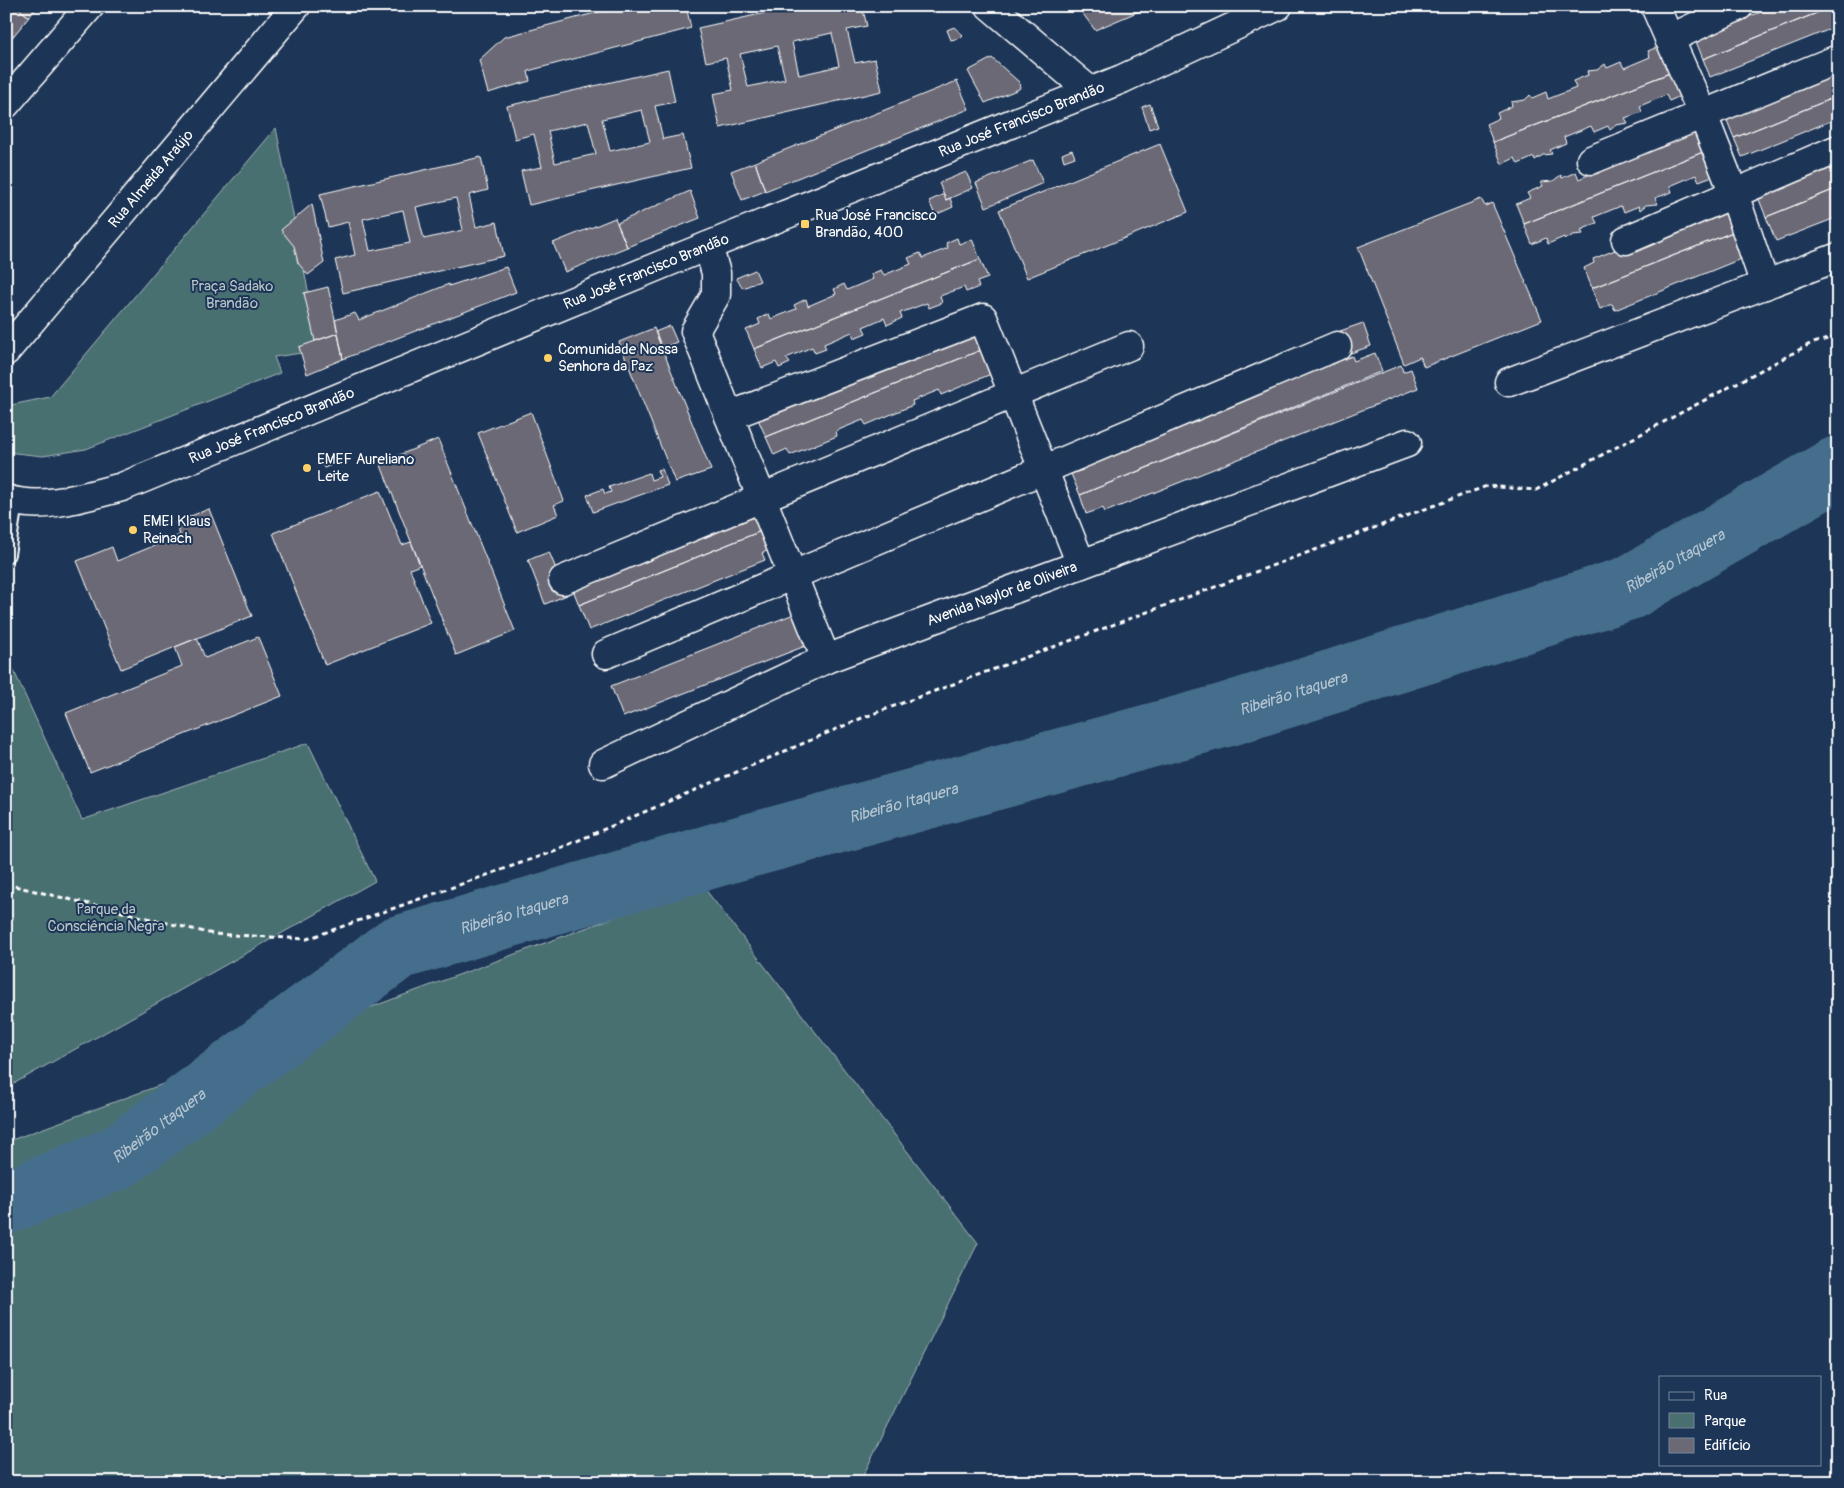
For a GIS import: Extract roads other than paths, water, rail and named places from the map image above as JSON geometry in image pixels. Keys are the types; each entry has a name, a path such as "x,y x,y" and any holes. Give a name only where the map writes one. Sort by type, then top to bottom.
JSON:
{"street":[{"path":"6,104 90,6"},
{"name":"Rua Almeida Araújo","path":"6,351 296,6"},
{"path":"990,6 1090,91"},
{"name":"Rua José Francisco Brandão","path":"10,500 63,502 122,487 1090,91 1278,6"},
{"path":"1655,6 1703,115 1734,194 1765,285"},
{"path":"1669,38 1739,6"},
{"path":"1591,160 1838,59"},
{"path":"1626,240 1838,149"},
{"path":"708,246 716,273 716,295 695,331 826,659"},
{"path":"1509,382 1838,257"},
{"path":"729,416 983,318 1081,564"},
{"path":"563,580 1129,346"},
{"path":"606,654 1337,346"},
{"name":"Avenida Naylor de Oliveira","path":"603,764 826,659 1407,443"}],"lane":[{"path":"6,554 10,500"}],"waterway":[{"name":"Ribeirão Itaquera","path":"6,1202 117,1158 397,948 733,850 1226,715 1629,588 1838,468"}],"place":[{"name":"Rua José Francisco Brandão, 400","path":"805,224"},
{"name":"Comunidade Nossa Senhora da Paz","path":"548,358"},
{"name":"EMEF Aureliano Leite","path":"307,468"},
{"name":"EMEI Klaus Reinach","path":"133,530"}],"park label":[{"name":"Praça Sadako Brandão","path":"232,294"},
{"name":"Parque da Consciência Negra","path":"106,918"}]}
